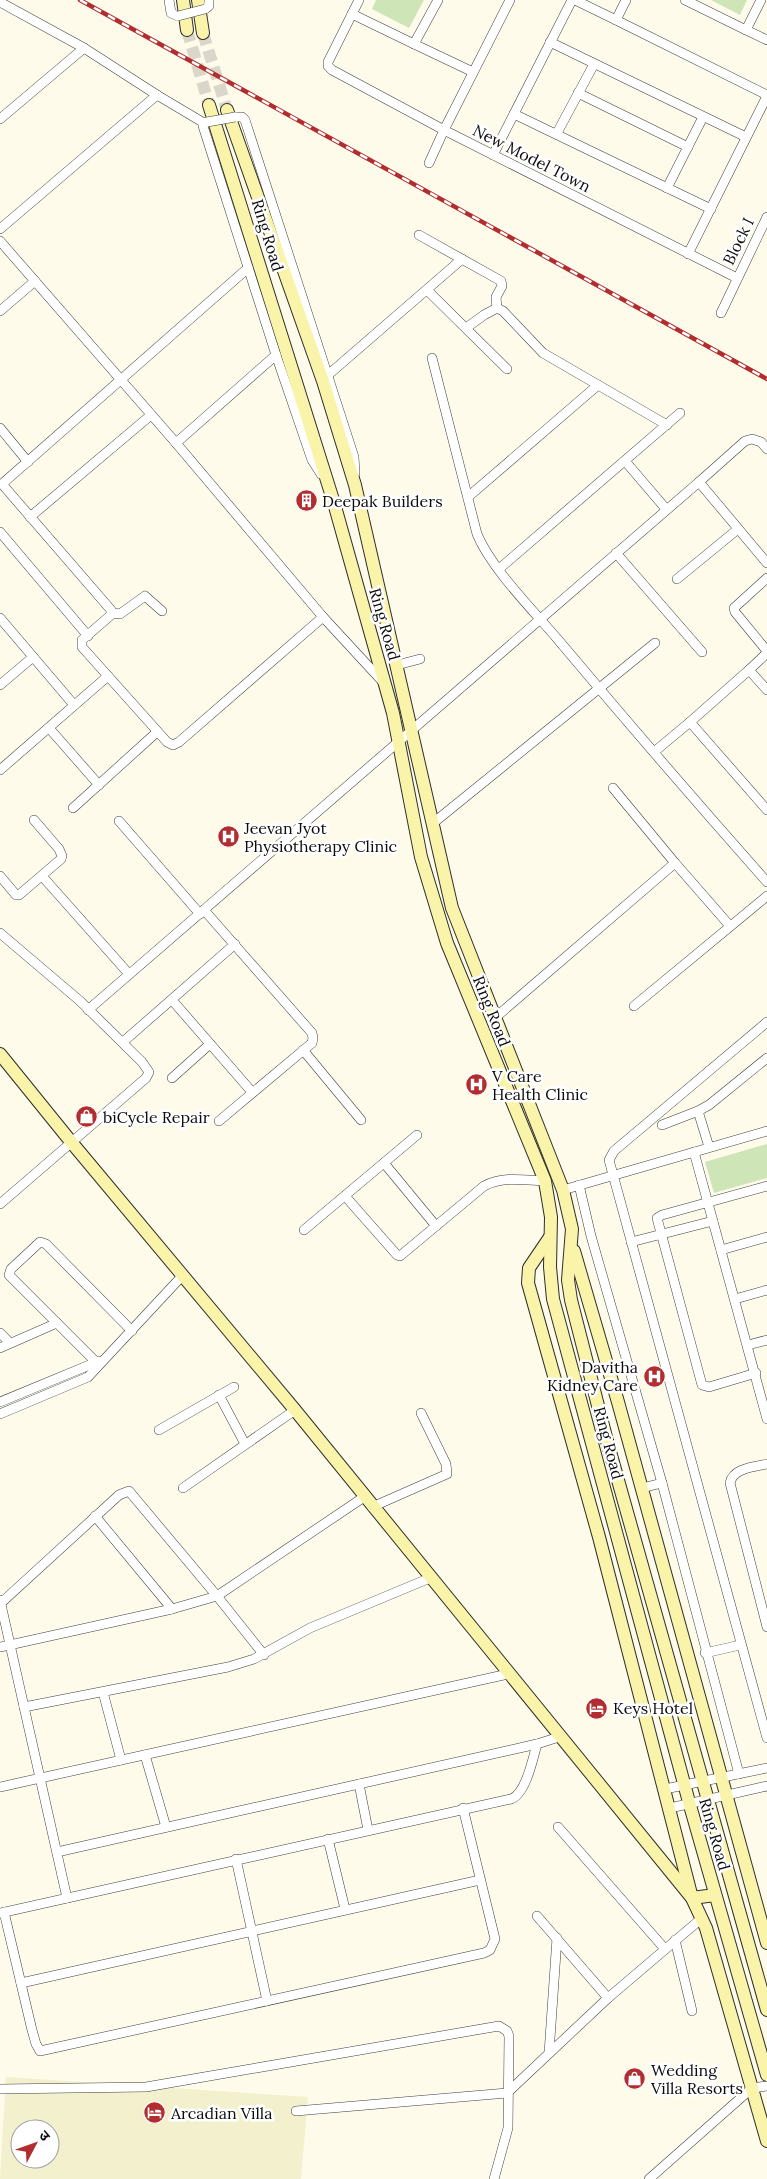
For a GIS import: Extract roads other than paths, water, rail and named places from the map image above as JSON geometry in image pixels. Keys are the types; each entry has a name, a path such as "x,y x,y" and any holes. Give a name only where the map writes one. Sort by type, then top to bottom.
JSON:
{"street":[{"path":"169,0 172,13 178,16 204,3 203,33"},
{"path":"183,0 187,30"},
{"path":"359,0 352,14 473,72"},
{"path":"414,44 438,0"},
{"path":"429,163 510,0"},
{"path":"493,155 550,42 574,0 767,95 688,254"},
{"path":"616,20 626,0"},
{"path":"685,0 767,40"},
{"path":"746,30 761,0"},
{"path":"0,2 84,48 157,95 206,123"},
{"name":"New Model Town","path":"352,14 328,62 329,68 444,130 737,278"},
{"path":"550,42 746,137"},
{"path":"0,119 84,48"},
{"path":"557,134 594,64"},
{"path":"578,93 688,147"},
{"path":"0,229 157,95"},
{"name":"Ring Road","path":"209,106 330,489 385,683 399,740 421,856 447,943 545,1181 551,1216 550,1284 684,1784 767,2075"},
{"path":"330,489 312,460 276,355 203,126 231,113 245,120 354,457 355,485"},
{"name":"Ring Road","path":"231,113 323,381 355,485 452,908 563,1190 572,1228 568,1280 571,1300 608,1441 767,2010"},
{"path":"514,114 711,209"},
{"path":"667,188 703,117"},
{"name":"Block I","path":"721,313 767,217"},
{"path":"419,235 503,282 496,298 497,308"},
{"path":"0,241 323,617 385,683"},
{"path":"328,375 462,259"},
{"path":"162,611 145,596 120,614 112,613 30,516 1,485 248,268"},
{"path":"0,311 35,281"},
{"path":"427,290 508,369"},
{"path":"466,328 497,308"},
{"path":"497,308 503,311 543,353 667,425"},
{"path":"176,444 276,355"},
{"path":"432,358 482,546 540,619 766,880"},
{"path":"468,497 598,385"},
{"path":"499,569 680,413"},
{"path":"30,516 151,415"},
{"path":"0,428 28,462"},
{"path":"88,1010 745,441 752,439 761,442 767,450"},
{"path":"625,461 666,509"},
{"path":"699,482 767,563"},
{"path":"677,579 738,528"},
{"path":"0,532 88,636"},
{"path":"616,553 702,652"},
{"path":"654,752 767,652 735,612 734,608 767,578"},
{"path":"112,613 82,640 82,647 157,732 173,745 180,742 323,617"},
{"path":"0,618 74,705"},
{"path":"432,824 655,643"},
{"path":"0,685 33,657"},
{"path":"397,665 420,659"},
{"path":"748,670 767,690"},
{"path":"0,770 108,676"},
{"path":"690,722 767,810"},
{"path":"48,728 99,785"},
{"path":"73,808 157,732"},
{"path":"613,788 730,926"},
{"path":"0,876 16,895 23,892 42,876 62,856 60,850 34,820"},
{"path":"120,821 202,912 235,944 312,1033 314,1038 303,1050 219,1121"},
{"path":"496,1017 675,863"},
{"path":"42,876 129,974"},
{"path":"634,1006 767,896"},
{"path":"0,933 123,1042 147,1067 149,1072 146,1078 0,1204"},
{"path":"123,1042 235,944"},
{"path":"172,1000 252,1092"},
{"path":"767,1022 614,1151 609,1160 740,1645 767,1738"},
{"path":"172,1078 210,1044"},
{"path":"303,1050 361,1120"},
{"path":"0,1054 295,1410 559,1737 692,1898"},
{"path":"662,1125 698,1111 719,1098 767,1058"},
{"path":"698,1111 709,1147"},
{"path":"563,1190 767,1131"},
{"path":"304,1230 416,1135"},
{"path":"694,1152 756,1373 767,1420"},
{"path":"384,1163 436,1226"},
{"path":"345,1196 397,1255 404,1254 473,1193 494,1181 545,1181"},
{"path":"579,1184 591,1236 662,1483 705,1653 739,1774"},
{"path":"756,1373 709,1388 702,1385 657,1218 767,1186"},
{"path":"631,1242 713,1221"},
{"path":"550,1237 529,1268 528,1283 631,1658 692,1898 702,1918 767,2142"},
{"path":"721,1250 767,1237"},
{"path":"96,1362 9,1275 11,1270 40,1242 46,1244 132,1331"},
{"path":"572,1244 642,1488 767,1942 749,1946"},
{"path":"0,1414 81,1382 94,1372 183,1276"},
{"path":"735,1299 767,1290"},
{"path":"0,1348 57,1323"},
{"path":"0,1334 10,1343"},
{"path":"748,1345 767,1340"},
{"path":"0,1402 106,1358"},
{"path":"38,1385 43,1396"},
{"path":"159,1430 234,1387"},
{"path":"219,1396 245,1444"},
{"path":"183,1488 295,1410"},
{"path":"0,1647 172,1609 217,1596 368,1502 447,1474 446,1464 421,1413"},
{"path":"767,1464 735,1473 731,1476 730,1483 763,1600 767,1627"},
{"path":"642,1488 662,1483"},
{"path":"67,1898 0,1602 95,1516 120,1495 129,1491 264,1655"},
{"path":"95,1516 172,1609"},
{"path":"24,1707 228,1667 264,1655 310,1628 430,1578"},
{"path":"705,1653 740,1645"},
{"path":"631,1658 649,1655"},
{"path":"0,1787 508,1674"},
{"path":"103,1692 121,1760"},
{"path":"57,1852 538,1744 559,1737"},
{"path":"463,1808 494,1939 490,1950 484,1953 45,2051 40,2051 36,2044 2,1913 236,1859 463,1808 516,1797 522,1789 538,1744"},
{"path":"145,1755 166,1828"},
{"path":"665,1789 767,1768"},
{"path":"359,1784 368,1830"},
{"path":"670,1808 689,1802 767,1786"},
{"path":"558,1827 665,1950"},
{"path":"328,1839 345,1909"},
{"path":"236,1859 267,2001"},
{"path":"21,1983 480,1880"},
{"path":"692,1898 715,1894"},
{"path":"537,1916 608,1998"},
{"path":"296,2111 507,2093 608,1998 702,1918"},
{"path":"549,2053 557,1938"},
{"path":"676,1940 692,2011"},
{"path":"730,2010 747,2005"},
{"path":"0,2089 146,2087 499,2026 507,2031 509,2036 508,2128 494,2179"},
{"path":"649,2179 752,2088 767,2086"}],"tunnel":[{"path":"187,30 209,105"},
{"path":"203,33 227,110"}],"railway":[{"path":"80,0 767,379"}],"place":[{"name":"Deepak Builders","path":"306,501"},
{"name":"Jeevan Jyot Physiotherapy Clinic","path":"228,837"},
{"name":"V Care Health Clinic","path":"476,1085"},
{"name":"biCycle Repair","path":"87,1117"},
{"name":"Davitha Kidney Care","path":"654,1376"},
{"name":"Keys Hotel","path":"597,1708"},
{"name":"Wedding Villa Resorts","path":"635,2079"},
{"name":"Arcadian Villa","path":"155,2113"}]}
